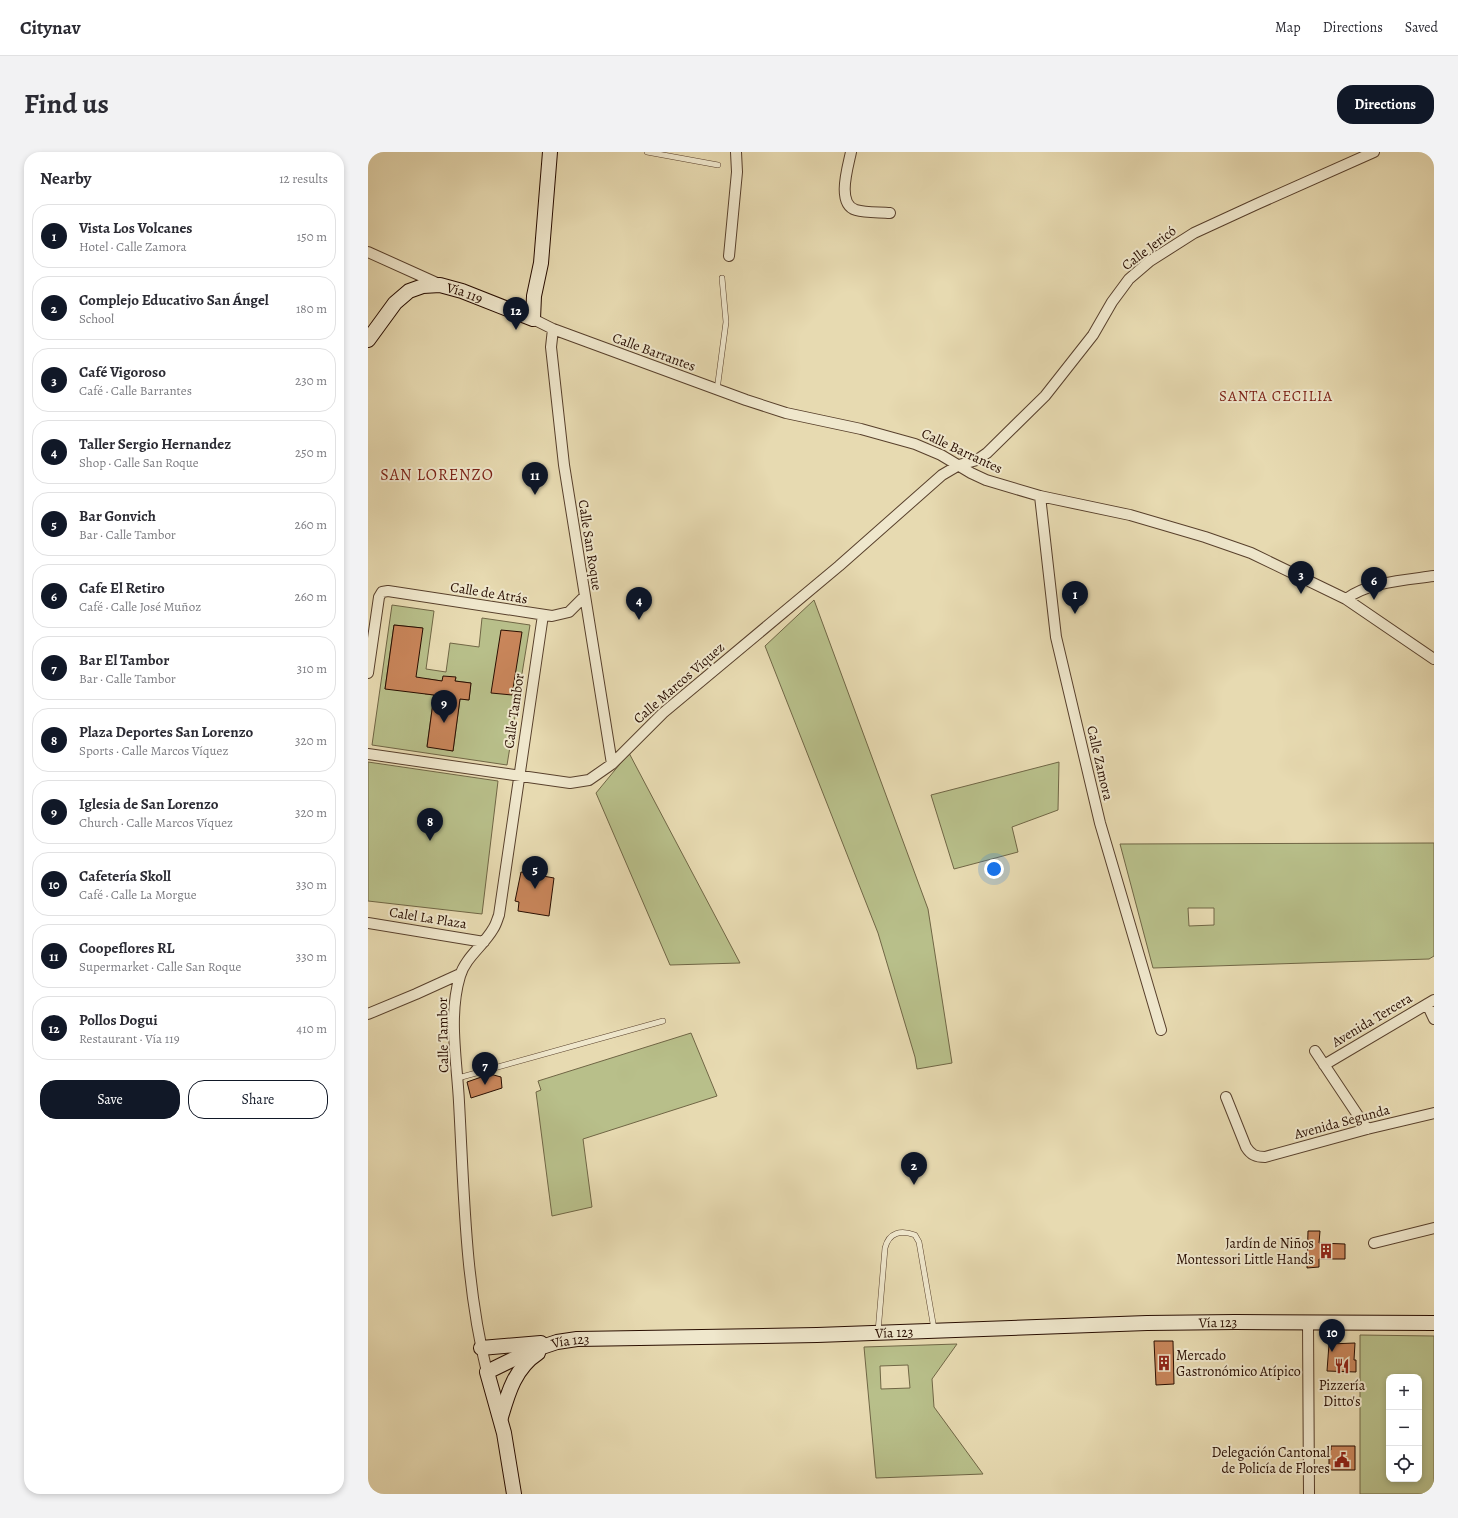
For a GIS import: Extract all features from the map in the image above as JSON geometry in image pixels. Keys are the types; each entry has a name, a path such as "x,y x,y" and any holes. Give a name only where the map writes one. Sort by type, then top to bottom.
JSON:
{"main road":[{"path":"533,319 534,296 541,263 550,152"},
{"name":"Vía 119","path":"368,340 395,303 409,291 423,286 440,285 462,291 533,319"},
{"name":"Vía 123","path":"487,1372 530,1351 557,1342 589,1339 817,1335 1140,1323 1434,1323"},
{"path":"481,1348 557,1342"},
{"path":"501,1417 508,1392 524,1364 557,1342"},
{"path":"487,1372 501,1417 514,1494"}],"street":[{"path":"729,256 737,172 736,152"},
{"path":"851,152 844,194 846,202 850,207 856,210 890,213"},
{"name":"Calle Jericó","path":"959,465 977,460 987,453 1045,396 1093,335 1112,302 1129,279 1150,261 1194,233 1370,153"},
{"path":"368,252 440,285"},
{"name":"Calle Barrantes","path":"533,319 553,329 718,390 786,413 861,429 915,444 941,455 986,480 1040,496 1130,515 1205,537 1251,554 1346,599 1434,659"},
{"name":"Calle San Roque","path":"553,329 551,347 564,465 612,764"},
{"name":"Calle Marcos Víquez","path":"368,754 570,783 589,780 612,764 663,713 839,566 942,475 959,465"},
{"name":"Calle Zamora","path":"1040,496 1056,637 1100,823 1161,1030"},
{"path":"1346,599 1355,592 1396,581 1434,576"},
{"name":"Calle de Atrás","path":"368,673 379,597 382,592 388,591 552,616 569,612 584,597"},
{"name":"Calle Tambor","path":"487,1372 481,1348 472,1287 466,1222 455,1032 455,997 460,974 494,929 499,915 543,615"},
{"name":"Calel La Plaza","path":"368,923 484,942"},
{"path":"368,1014 460,974"},
{"path":"1430,1002 1434,1018"},
{"name":"Avenida Tercera","path":"1324,1065 1430,1002"},
{"path":"1315,1051 1367,1129"},
{"name":"Avenida Segunda","path":"1226,1097 1246,1147 1257,1157 1265,1157 1367,1129 1434,1113"},
{"path":"1374,1243 1434,1228"},
{"path":"1308,1323 1309,1494"}],"lane":[{"path":"647,152 718,165"},
{"path":"718,390 726,322 722,278"},
{"path":"458,1078 663,1021"},
{"path":"878,1333 886,1242 892,1234 900,1233 916,1235 919,1242 934,1331"}],"green space":[{"path":"814,600 928,909 952,1063 917,1069 915,1057 878,933 765,646"},
{"path":"392,605 434,611 426,669 446,672 450,643 479,647 482,618 530,625 507,765 372,745","holes":["394,625 422,628 385,689","456,678 455,681 471,683 469,700 460,699 453,751 427,746 434,695 425,694 428,679 442,681"]},
{"path":"629,753 740,963 670,965 596,793"},
{"path":"368,762 498,781 482,914 368,901"},
{"path":"1059,762 1058,810 1012,827 1018,852 954,869 931,795"},
{"path":"1434,843 1434,956 1429,959 1153,968 1120,844","holes":["1188,908 1214,908 1214,925 1189,926"]},
{"path":"691,1033 717,1096 583,1139 592,1207 552,1216 536,1092 541,1090 538,1081"},
{"path":"1360,1335 1434,1336 1434,1494 1360,1494"},
{"path":"957,1344 932,1379 934,1407 983,1474 876,1478 864,1347","holes":["908,1365 910,1388 881,1389 880,1366"]}],"building":[{"path":"394,625 423,628 416,677 442,681 443,676 456,677 455,681 471,683 469,700 460,699 453,751 427,747 434,695 385,689"},
{"path":"501,630 522,632 512,695 491,693"},
{"path":"521,872 554,878 549,916 518,911 519,902 515,901"},
{"path":"490,1074 501,1077 502,1088 471,1098 467,1082"},
{"name":"Jardín de Niños Montessori Little Hands","path":"1308,1231 1320,1231 1319,1243 1345,1244 1345,1259 1319,1259 1319,1267 1307,1268"},
{"name":"Mercado Gastronómico Atípico","path":"1154,1341 1173,1341 1174,1384 1156,1385"},
{"path":"1355,1343 1354,1360 1356,1360 1356,1372 1327,1371 1329,1344"},
{"name":"Delegación Cantonal de Policía de Flores","path":"1331,1446 1355,1446 1355,1470 1329,1470 1329,1451 1331,1450"}],"place":[{"name":"Pollos Dogui","path":"516,330"},
{"name":"Coopeflores RL","path":"535,495"},
{"name":"Café Vigoroso","path":"1301,594"},
{"name":"Cafe El Retiro","path":"1374,600"},
{"name":"Vista Los Volcanes","path":"1075,614"},
{"name":"Taller Sergio Hernandez","path":"639,620"},
{"name":"Iglesia de San Lorenzo","path":"444,723"},
{"name":"Plaza Deportes San Lorenzo","path":"430,841"},
{"name":"Bar Gonvich","path":"535,889"},
{"name":"Bar El Tambor","path":"485,1085"},
{"name":"Complejo Educativo San Ángel","path":"914,1185"},
{"name":"Jardín de Niños Montessori Little Hands","path":"1326,1251"},
{"name":"Cafetería Skoll","path":"1332,1352"},
{"name":"Mercado Gastronómico Atípico","path":"1164,1363"},
{"name":"Pizzería Ditto's","path":"1342,1366"},
{"name":"Delegación Cantonal de Policía de Flores","path":"1342,1460"}],"district":[{"name":"SANTA CECILIA","path":"1276,396"},
{"name":"SAN LORENZO","path":"437,475"}]}
